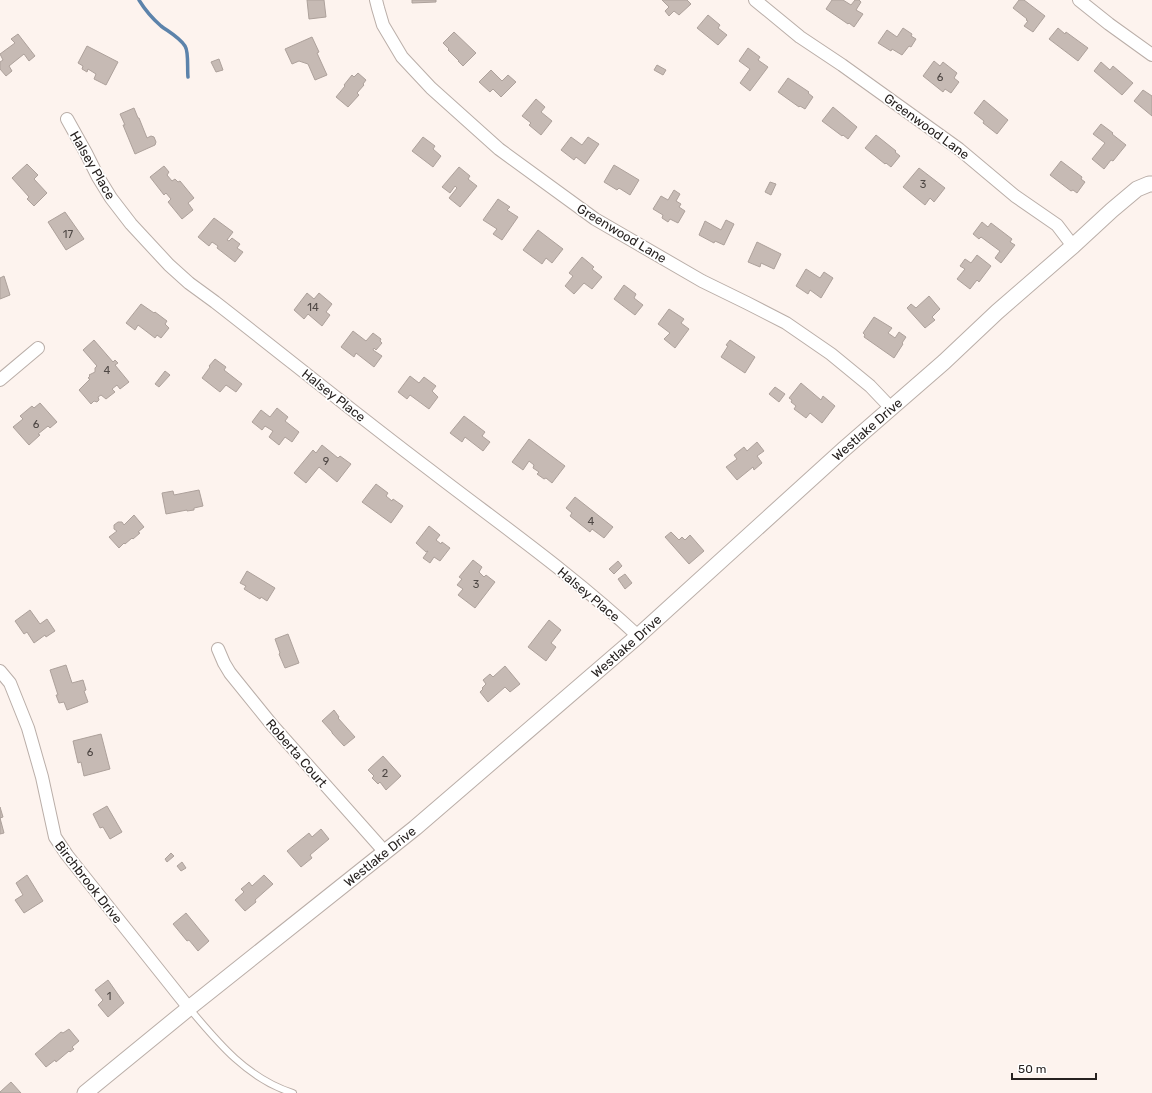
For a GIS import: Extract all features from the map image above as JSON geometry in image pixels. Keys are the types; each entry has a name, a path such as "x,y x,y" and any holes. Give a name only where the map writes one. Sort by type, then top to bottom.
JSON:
{"street":[{"name":"Greenwood Lane","path":"376,0 383,25 402,57 431,88 499,149 595,219 702,281 786,323 831,354 870,386 892,408"},
{"name":"Greenwood Lane","path":"755,0 800,37 842,65 959,149 1015,196 1056,225 1073,246"},
{"path":"1079,0 1152,55"},
{"name":"Halsey Place","path":"68,119 98,177 111,198 131,224 169,265 428,469 560,569 615,614 638,636"},
{"name":"Westlake Drive","path":"85,1093 384,851 415,828 638,636 844,449 944,362 997,312 1112,210 1137,189 1152,184"},
{"path":"0,380 38,348"},
{"name":"Roberta Court","path":"218,650 230,673 272,726 384,851"},
{"name":"Birchbrook Drive","path":"0,671 10,684 28,728 42,777 55,837 67,855 189,1008"}],"lane":[{"path":"189,1008 221,1045 248,1070 282,1090 293,1093"}],"building":[{"path":"307,0 324,0 326,17 309,19"},
{"path":"412,0 436,0 436,2 412,3"},
{"path":"662,0 687,0 691,4 679,15 674,11 669,16 665,11 669,7"},
{"path":"832,0 843,0 851,5 855,0 859,0 861,2 856,10 863,14 854,27 826,9"},
{"path":"1019,0 1024,0 1045,16 1033,32 1024,26 1028,21 1026,20 1027,19 1013,8"},
{"path":"708,15 720,25 718,28 727,35 718,45 697,28"},
{"path":"903,28 912,34 911,36 916,39 911,47 909,46 902,55 892,49 891,51 878,43 887,30 897,37"},
{"path":"1058,28 1088,48 1078,61 1049,39"},
{"path":"454,32 476,53 463,66 443,43"},
{"path":"18,34 35,56 29,61 24,54 9,66 12,71 6,76 0,69 0,62 3,60 0,54 15,43 11,39"},
{"path":"312,37 319,52 317,53 327,75 315,80 308,64 299,61 292,64 285,49"},
{"path":"87,46 118,62 106,85 94,79 96,74 88,69 87,72 82,69 83,66 78,63"},
{"path":"748,48 760,57 758,60 768,67 750,91 740,83 750,69 739,61"},
{"path":"219,59 223,70 216,72 211,62"},
{"path":"934,61 940,66 943,62 957,73 954,78 959,82 951,93 945,89 943,92 923,76"},
{"path":"1101,62 1110,70 1113,66 1133,83 1122,95 1094,71"},
{"path":"657,65 666,70 663,75 654,70"},
{"path":"491,70 502,81 508,75 516,82 501,97 493,89 490,92 479,82"},
{"path":"358,73 366,80 363,84 364,85 357,93 359,95 348,107 336,97 352,75 354,77"},
{"path":"788,78 809,92 808,93 813,97 805,109 800,106 799,107 778,92"},
{"path":"1143,90 1152,96 1152,116 1134,101"},
{"path":"536,99 545,107 541,112 552,121 541,135 529,125 531,123 522,116"},
{"path":"984,100 1008,120 997,134 983,123 984,121 974,113"},
{"path":"833,107 857,127 848,139 822,121"},
{"path":"134,108 147,138 151,136 154,137 156,142 155,145 135,154 120,114"},
{"path":"1101,124 1126,145 1113,161 1111,160 1104,169 1092,159 1105,143 1093,134"},
{"path":"876,135 900,156 891,167 865,148"},
{"path":"423,137 435,146 433,149 441,156 433,167 412,151"},
{"path":"571,137 582,145 588,137 599,144 585,164 576,157 574,160 561,150"},
{"path":"1061,161 1082,177 1081,179 1085,182 1077,193 1073,190 1071,191 1050,175"},
{"path":"27,164 38,175 34,179 47,193 34,206 27,199 29,197 12,178"},
{"path":"614,165 639,180 630,195 619,188 617,190 604,182"},
{"path":"164,166 169,172 167,175 172,181 175,179 178,182 180,181 194,198 188,203 193,210 182,219 168,202 171,199 166,193 164,195 150,177"},
{"path":"459,167 470,176 468,179 477,186 460,207 449,198 457,188 455,186 450,193 442,187"},
{"path":"919,168 945,188 934,202 930,198 925,205 903,187"},
{"path":"770,182 776,184 771,195 765,192"},
{"path":"674,190 680,194 676,201 681,204 679,207 685,211 678,223 670,219 668,222 662,218 663,215 653,209 661,196 668,200"},
{"path":"498,199 510,207 507,210 518,217 502,240 493,234 497,229 483,220"},
{"path":"65,212 84,239 66,250 48,222"},
{"path":"214,218 233,232 227,240 229,241 232,238 240,244 237,248 243,252 235,262 217,248 218,246 212,242 209,246 198,237"},
{"path":"726,220 734,224 724,245 715,241 714,243 699,235 705,221 721,230"},
{"path":"982,222 988,227 991,223 1012,239 1010,242 1015,245 1001,263 995,258 1000,251 981,237 979,239 973,234"},
{"path":"538,230 563,249 552,263 546,258 542,264 523,250"},
{"path":"757,242 781,254 774,269 761,263 760,267 748,262"},
{"path":"977,255 991,266 979,282 977,280 970,289 957,279 965,269 960,266 965,259 971,263"},
{"path":"582,257 594,267 592,269 602,277 592,289 584,283 574,294 565,286 573,276 569,273"},
{"path":"806,269 820,278 824,272 833,278 821,298 810,290 808,294 796,286"},
{"path":"4,276 10,295 0,299 0,278"},
{"path":"624,285 636,294 634,298 643,305 635,315 614,299"},
{"path":"307,293 314,299 319,293 332,304 326,312 330,315 322,326 308,314 304,319 294,310"},
{"path":"929,296 940,309 932,317 935,320 925,328 907,308 911,304 916,308"},
{"path":"141,304 167,321 165,324 169,328 161,338 157,335 155,338 138,325 135,330 126,323"},
{"path":"669,309 684,319 681,323 689,329 675,348 664,339 670,333 658,324"},
{"path":"874,317 892,328 888,333 895,338 899,332 906,337 894,358 864,337 865,335 863,333"},
{"path":"353,331 366,341 373,333 381,339 380,341 382,343 376,350 374,348 373,350 382,356 374,367 356,353 354,357 341,347"},
{"path":"94,340 113,362 115,360 118,363 115,365 129,382 120,389 117,385 112,389 115,392 106,399 101,395 98,397 99,400 97,402 94,401 91,404 79,390 90,379 88,378 90,376 89,375 95,372 95,368 97,366 83,350"},
{"path":"730,340 755,357 745,373 721,357"},
{"path":"215,359 226,367 224,370 242,384 236,392 226,385 220,392 202,378"},
{"path":"165,371 170,375 159,387 155,384"},
{"path":"410,376 419,383 424,377 436,386 432,391 438,397 429,409 410,395 407,399 398,392"},
{"path":"801,383 821,400 823,396 835,406 822,423 810,413 806,418 794,409 796,406 789,398"},
{"path":"775,387 785,394 779,402 769,394"},
{"path":"40,403 57,422 50,428 48,426 38,434 40,435 29,445 13,427 23,419 20,416 32,406 34,408"},
{"path":"277,408 288,417 285,421 299,432 292,442 285,437 279,445 269,437 273,431 265,426 262,430 252,422 261,410 270,417"},
{"path":"464,416 485,432 482,436 490,442 483,451 465,437 462,442 450,433"},
{"path":"529,439 565,466 552,483 546,478 544,479 537,474 539,472 533,468 534,465 529,461 523,470 512,462"},
{"path":"757,442 764,451 757,456 762,463 754,470 753,467 737,480 726,467 737,459 734,455 744,447 747,451"},
{"path":"322,445 338,458 340,456 351,464 337,482 319,467 306,483 294,473 313,450 316,453"},
{"path":"376,484 388,493 386,496 392,501 393,499 403,506 391,523 362,502"},
{"path":"199,490 203,506 194,508 194,510 166,514 162,493 173,491 174,495"},
{"path":"575,497 613,527 604,538 592,529 590,532 570,516 572,513 566,508"},
{"path":"134,515 144,527 133,539 132,538 125,544 124,543 119,548 109,537 117,531 114,529 114,525 118,522 122,522 124,525"},
{"path":"429,526 440,535 436,540 441,544 442,542 450,548 440,561 434,557 430,563 423,558 428,551 426,552 416,543"},
{"path":"671,532 679,540 682,537 685,540 690,535 704,551 689,564 665,537"},
{"path":"473,560 482,567 479,572 484,577 486,575 495,582 475,608 458,595 463,589 457,585 462,579 459,577"},
{"path":"618,561 622,566 614,574 609,569"},
{"path":"247,571 275,588 267,601 261,597 260,599 244,589 246,586 240,583"},
{"path":"625,574 632,583 625,589 618,579"},
{"path":"30,610 40,624 47,619 55,631 46,637 45,635 34,643 27,632 24,634 15,621"},
{"path":"549,620 561,630 551,643 556,647 546,661 528,647"},
{"path":"288,634 299,663 285,668 275,639"},
{"path":"66,665 72,683 83,680 86,690 84,691 88,702 67,710 64,702 59,703 50,670"},
{"path":"505,666 520,684 510,692 505,687 488,702 480,692 486,684 483,680 490,674 493,677"},
{"path":"334,710 339,717 338,718 355,737 344,746 322,721"},
{"path":"101,734 110,769 84,776 81,762 78,763 73,741"},
{"path":"383,756 401,776 386,790 380,782 378,784 372,778 374,776 368,770"},
{"path":"107,806 122,832 110,839 103,827 100,828 93,814"},
{"path":"0,807 3,817 0,818"},
{"path":"0,818 4,833 0,834"},
{"path":"321,829 329,839 310,855 312,858 301,867 287,851 309,833 312,837"},
{"path":"171,853 174,856 167,862 165,859"},
{"path":"182,862 186,868 181,871 177,866"},
{"path":"27,875 43,901 24,913 15,900 23,895 16,883"},
{"path":"264,875 273,884 245,911 235,900 244,892 241,889 249,882 252,886"},
{"path":"186,913 209,941 198,951 189,940 187,941 173,924"},
{"path":"108,980 124,1003 108,1017 98,1005 103,1000 95,990"},
{"path":"69,1029 79,1041 72,1047 74,1049 70,1052 69,1051 56,1062 55,1060 46,1067 35,1054 61,1032 63,1033"},
{"path":"11,1082 21,1093 0,1093 0,1092"}],"waterway":[{"path":"139,0 146,11 161,26 177,37 185,46 188,77"}]}
